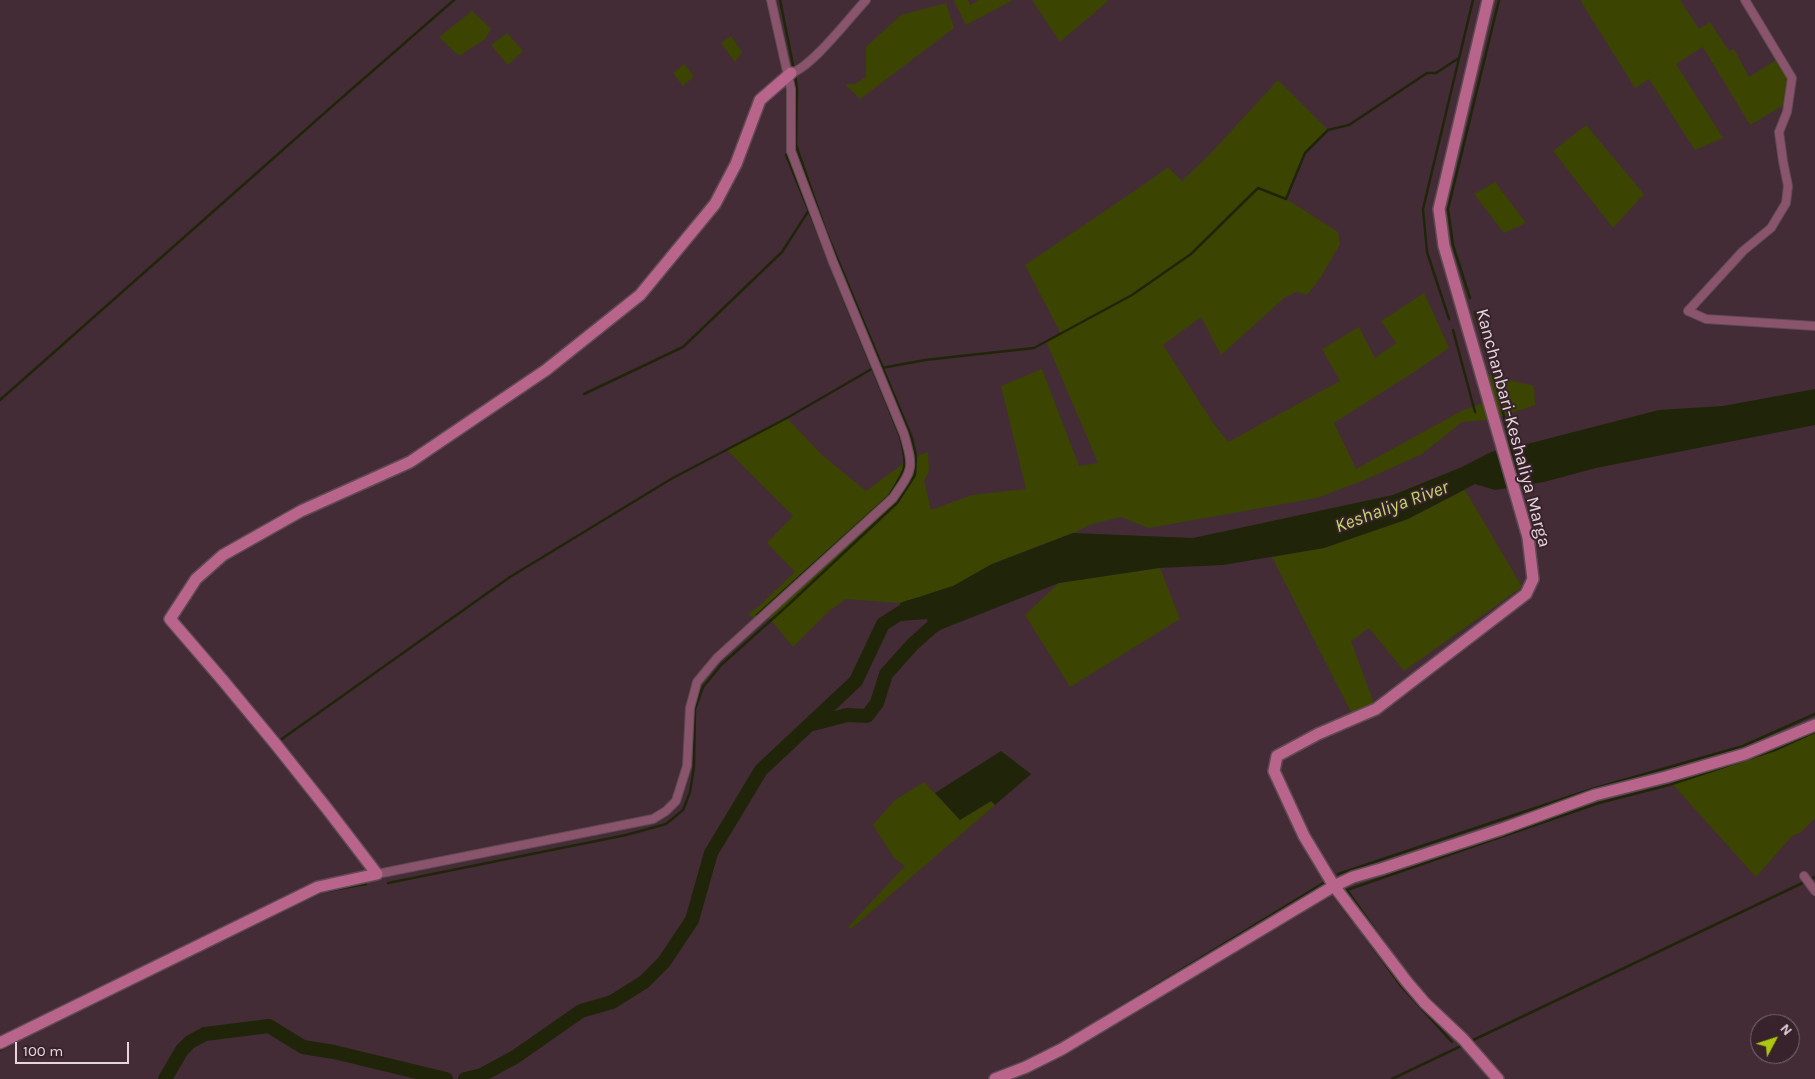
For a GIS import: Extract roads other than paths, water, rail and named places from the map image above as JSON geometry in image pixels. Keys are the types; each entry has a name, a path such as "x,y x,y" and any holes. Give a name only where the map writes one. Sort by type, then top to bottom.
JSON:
{"street":[{"path":"0,1043 318,886 653,818 666,811 676,801 687,766 690,708 697,682 718,658 892,498 909,474 911,458 904,434 833,262 791,151 792,73 771,0"},
{"path":"377,874 328,808 234,692 170,618 196,579 223,555 301,511 410,462 546,370 640,295 715,204 736,164 760,100 792,73 810,62 866,0"},
{"name":"Kanchanbari-Keshaliya Marga","path":"1488,0 1439,209 1444,246 1528,537 1533,579 1526,594 1376,709 1318,734 1277,756 1274,771 1304,836 1334,886 1406,982 1463,1039 1498,1079"},
{"path":"1744,0 1792,78 1787,112 1779,132 1782,161 1788,186 1786,203 1771,228 1743,251 1688,311 1706,319 1815,326"},
{"path":"995,1079 1026,1067 1062,1049 1352,877 1381,869 1595,795 1745,754 1815,725"},
{"path":"1804,876 1812,888"}],"water":[{"path":"1815,389 1815,425 1596,468 1544,482 1495,490 1475,484 1408,519 1324,548 1223,565 1159,568 1059,583 932,633 927,619 901,621 900,603 953,586 992,564 1073,533 1193,538 1393,495 1462,467 1491,452 1659,410 1723,406"},
{"path":"1001,751 1031,774 995,805 991,801 960,820 935,793"}],"waterway":[{"path":"0,400 454,0"},
{"path":"780,0 794,70"},
{"path":"1449,319 1427,252 1423,209 1473,0"},
{"path":"1470,298 1453,245 1448,209 1499,0"},
{"path":"882,368 925,360 1034,348 1132,295 1191,254 1258,188 1286,199 1305,153 1328,130 1349,125 1427,73 1436,73 1459,58"},
{"path":"388,883 626,835 666,824 683,810 690,792 694,766 695,709 703,687 721,665 897,503 915,475 916,456 912,438 825,229 796,145 797,88 795,75"},
{"path":"786,155 828,258"},
{"path":"584,394 683,347 782,252 809,210"},
{"path":"757,615 889,496 904,468 905,462 900,436 835,277"},
{"path":"1475,312 1500,399 1511,448"},
{"path":"1453,330 1475,412"},
{"path":"279,741 510,577 671,479 787,418 875,367"},
{"name":"Keshaliya River","path":"465,1079 482,1075 515,1057 581,1011 612,1002 644,982 664,962 692,920 711,853 761,770 856,681 883,624 910,607 917,606"},
{"name":"Keshaliya River","path":"813,724 847,715 867,716 877,703 886,674 913,644 932,627 945,619"},
{"path":"1338,874 1592,789 1743,746 1815,714"},
{"path":"1383,941 1347,890 1599,803 1669,785 1775,750 1815,732"},
{"path":"1469,1042 1815,877"},
{"path":"1104,1017 1325,882"},
{"path":"245,929 321,892 366,884"},
{"path":"1334,896 1353,921"},
{"path":"1364,935 1401,986 1452,1042"},
{"path":"1422,991 1437,1007"},
{"name":"Keshaliya River","path":"165,1079 182,1050 190,1042 205,1034 269,1026 303,1047 334,1052 446,1079"},
{"path":"0,1050 26,1036"},
{"path":"1392,1079 1461,1046"}]}
